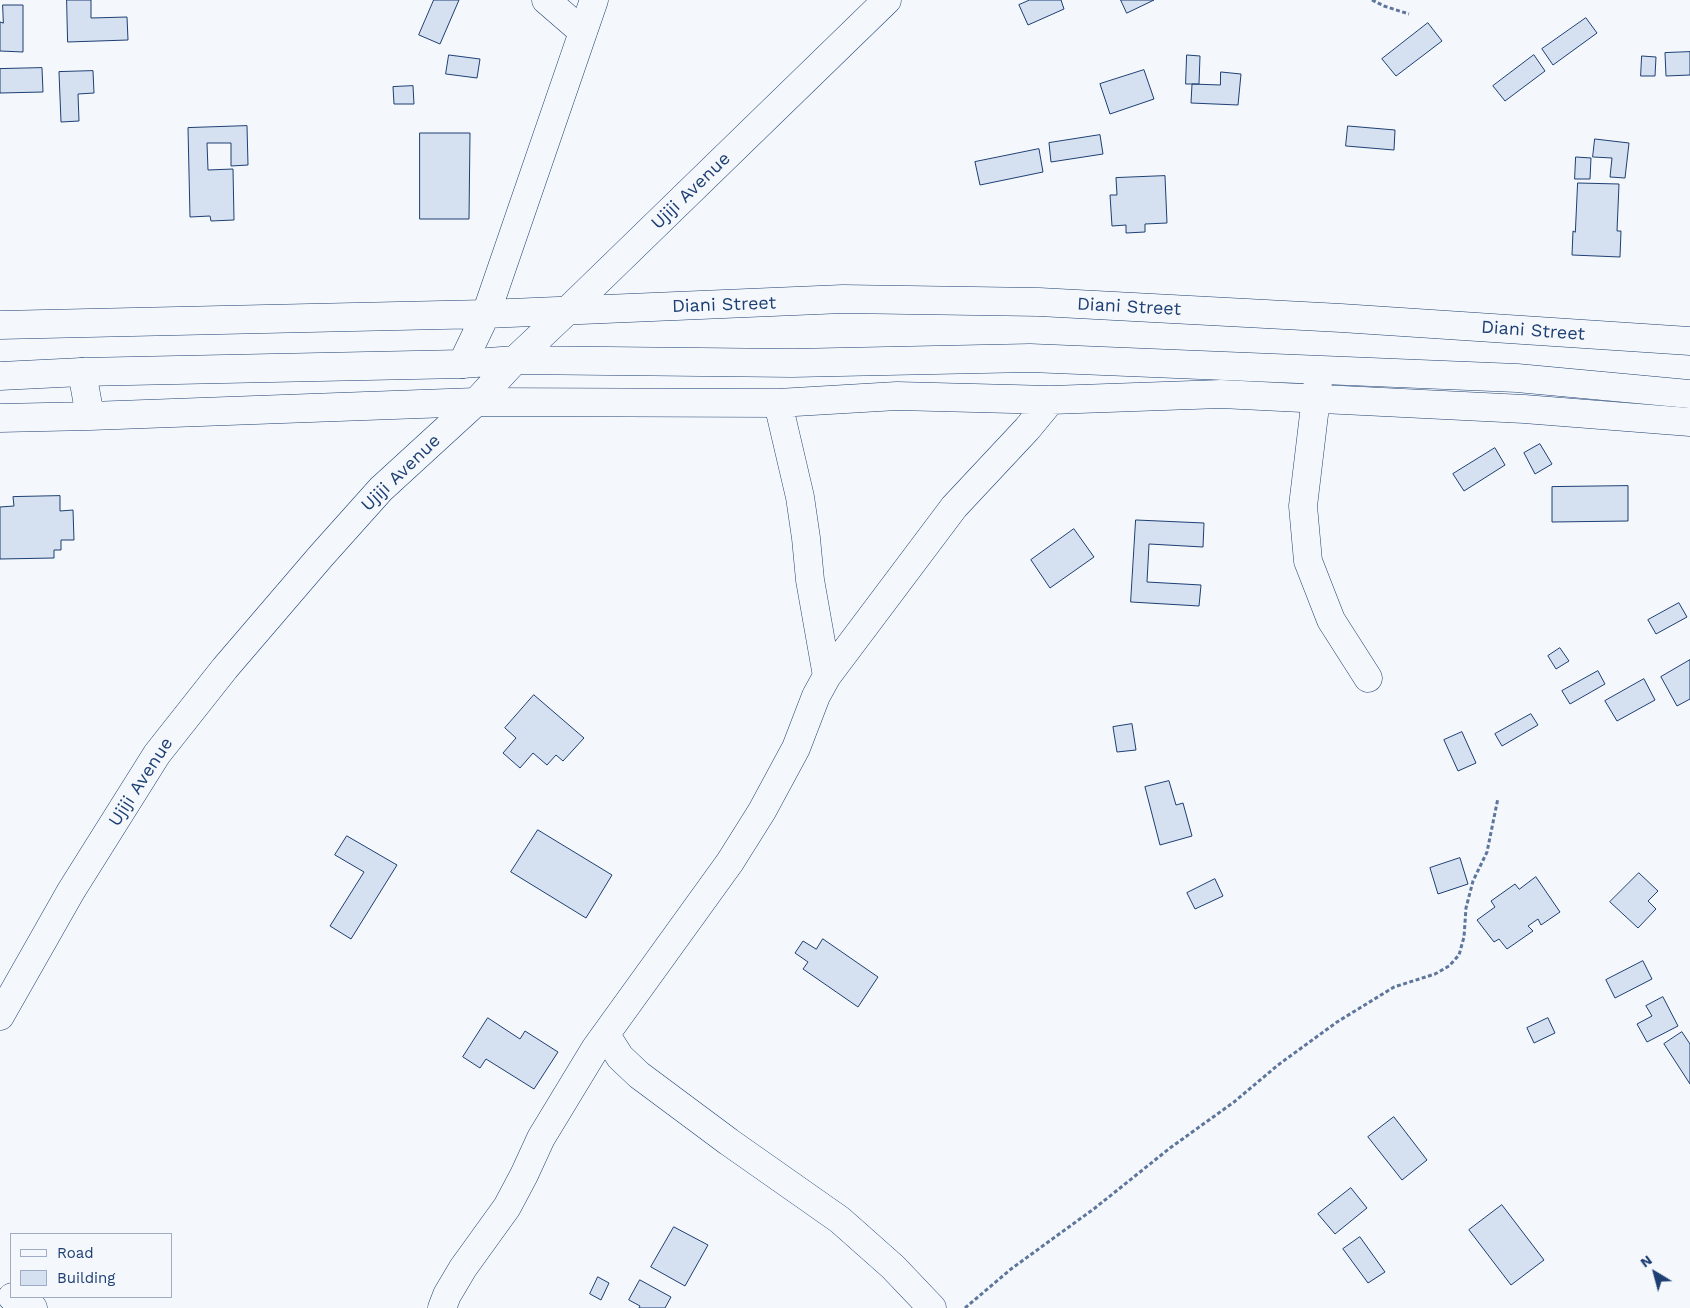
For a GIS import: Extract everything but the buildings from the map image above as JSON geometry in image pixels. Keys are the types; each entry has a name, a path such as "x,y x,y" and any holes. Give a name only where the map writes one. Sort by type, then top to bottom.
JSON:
{"street":[{"path":"546,0 583,32"},
{"path":"462,364 486,314 594,0"},
{"name":"Ujiji Avenue","path":"0,1016 71,891 157,754 225,668 321,556 381,490 476,402 515,360 887,0"},
{"name":"Diani Street","path":"0,325 486,314 843,299 1039,302 1341,318 1690,341"},
{"path":"0,376 82,372 462,364 515,360 792,363 1030,358 1517,378 1690,394"},
{"path":"1320,370 1303,506 1308,561 1331,620 1368,678"},
{"path":"82,372 90,416"},
{"path":"0,418 476,402 778,403 897,396 1051,400 1221,394 1524,409 1690,422"},
{"path":"442,1308 446,1295 463,1268 506,1207 524,1175 541,1138 595,1049 730,862 762,811 796,748 816,696 827,676 954,507 1021,436 1051,400"},
{"path":"778,403 800,497 810,580 827,676"},
{"path":"606,1035 620,1057 639,1075 722,1137 840,1220 893,1267 932,1308"},
{"path":"14,1298 33,1308"}],"path":[{"path":"1372,0 1409,14"},
{"path":"965,1308 1010,1270 1095,1208 1170,1148 1234,1102 1278,1065 1337,1022 1394,987 1435,974 1449,966 1459,955 1464,937 1466,908 1473,881 1487,852 1498,798"}]}
